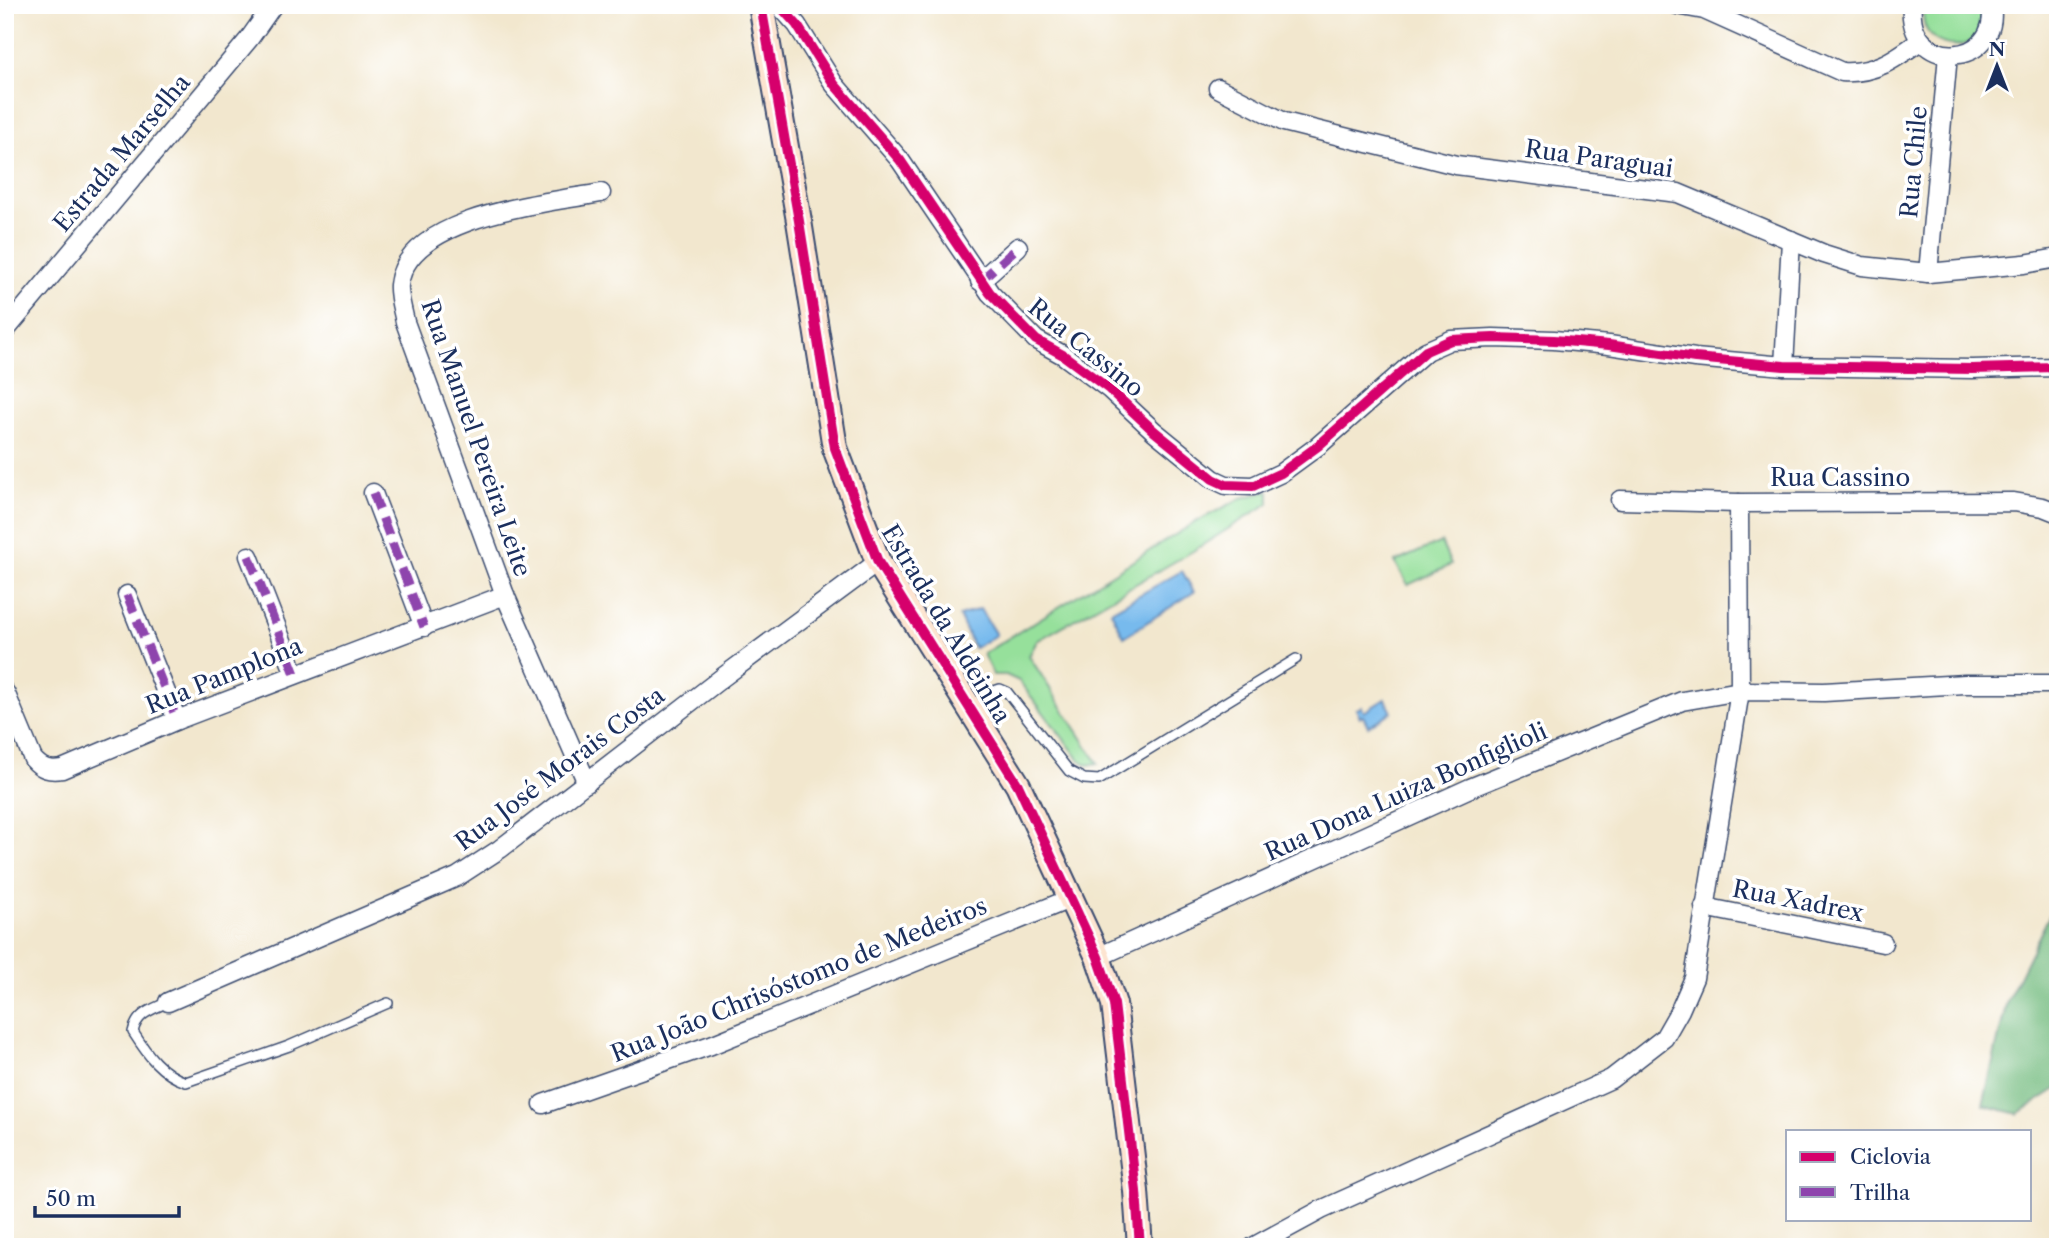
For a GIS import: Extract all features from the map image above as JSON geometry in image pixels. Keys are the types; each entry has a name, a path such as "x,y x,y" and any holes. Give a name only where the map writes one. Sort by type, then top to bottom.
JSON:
{"street":[{"name":"Estrada Marselha","path":"5,331 249,39 273,5"},
{"name":"Estrada da Aldeinha","path":"761,5 835,448 878,562 1018,785 1098,957 1114,1004 1140,1247"},
{"name":"Rua Cassino","path":"779,5 797,25 834,84 900,160 945,224 980,281 1036,340 1063,355 1109,389 1154,431 1213,479 1226,485 1253,486 1281,472 1318,446 1426,351 1451,340 1554,340 1784,366 1972,369 2058,367"},
{"path":"1677,5 1704,10 1842,72 1857,73 1889,64 1920,41"},
{"path":"1912,5 1911,18 1920,41 1938,53 1948,55 1962,54 1974,49 1984,40 1990,28 1991,5"},
{"name":"Rua Chile","path":"1928,273 1948,55"},
{"name":"Rua Paraguai","path":"1218,88 1284,122 1456,165 1678,193 1824,254 1861,266 1928,273 2058,258"},
{"name":"Rua Manuel Pereira Leite","path":"587,783 505,595 405,322 399,285 407,263 425,244 467,220 601,193"},
{"path":"1784,366 1791,240"},
{"path":"980,281 1018,247"},
{"path":"373,493 424,627"},
{"name":"Rua Cassino","path":"1620,500 1740,503 2014,502 2043,507 2058,513"},
{"path":"1253,1247 1321,1210 1611,1079 1637,1062 1664,1038 1694,978 1740,691 1740,503"},
{"path":"248,556 295,674"},
{"name":"Rua José Morais Costa","path":"167,1002 457,877 500,849 723,677 878,562"},
{"path":"127,595 177,720"},
{"name":"Rua Pamplona","path":"5,692 33,759 41,768 51,771 62,769 177,720 505,595"},
{"name":"Rua Dona Luiza Bonfiglioli","path":"1098,957 1470,788 1682,701 1740,691 1824,692 1965,684 2058,684"},
{"name":"Rua João Chrisóstomo de Medeiros","path":"543,1104 711,1045 1072,898"},
{"name":"Rua Xadrex","path":"1704,907 1883,943"}],"lane":[{"path":"971,712 994,691 1000,689 1007,692 1069,771 1084,779 1100,780 1296,659"},
{"path":"167,1002 135,1021 133,1032 156,1064 172,1077 186,1082 289,1046 388,1003"}],"green space":[{"path":"1925,5 1983,5 1984,22 1979,34 1970,42 1947,45 1928,32 1924,20"},
{"path":"1269,491 1269,503 1193,551 1037,641 1029,656 1098,763 1088,765 1080,760 1019,681 1006,675 993,675 983,654 1199,520 1242,498"},
{"path":"1441,542 1451,565 1408,585 1395,562"},
{"path":"2058,898 2058,1088 2018,1114 1983,1105 2007,1001"}],"water":[{"path":"1182,571 1194,592 1124,637 1111,611"},
{"path":"980,609 996,635 974,648 959,616"},
{"path":"1385,699 1392,712 1368,726 1356,709 1362,707 1364,712"}],"marked path":[{"path":"980,281 1018,247"},
{"path":"373,493 424,627"},
{"path":"249,556 295,674"},
{"path":"127,595 177,720"}],"cycle path":[{"path":"761,5 835,448 878,562 1018,785 1098,957 1114,1004 1140,1247"},
{"path":"779,5 797,25 834,84 900,160 990,293 1036,340 1063,355 1109,389 1154,431 1213,479 1226,485 1253,486 1281,473 1318,446 1426,351 1451,340 1554,340 1784,366 1972,369 2058,367"}]}
